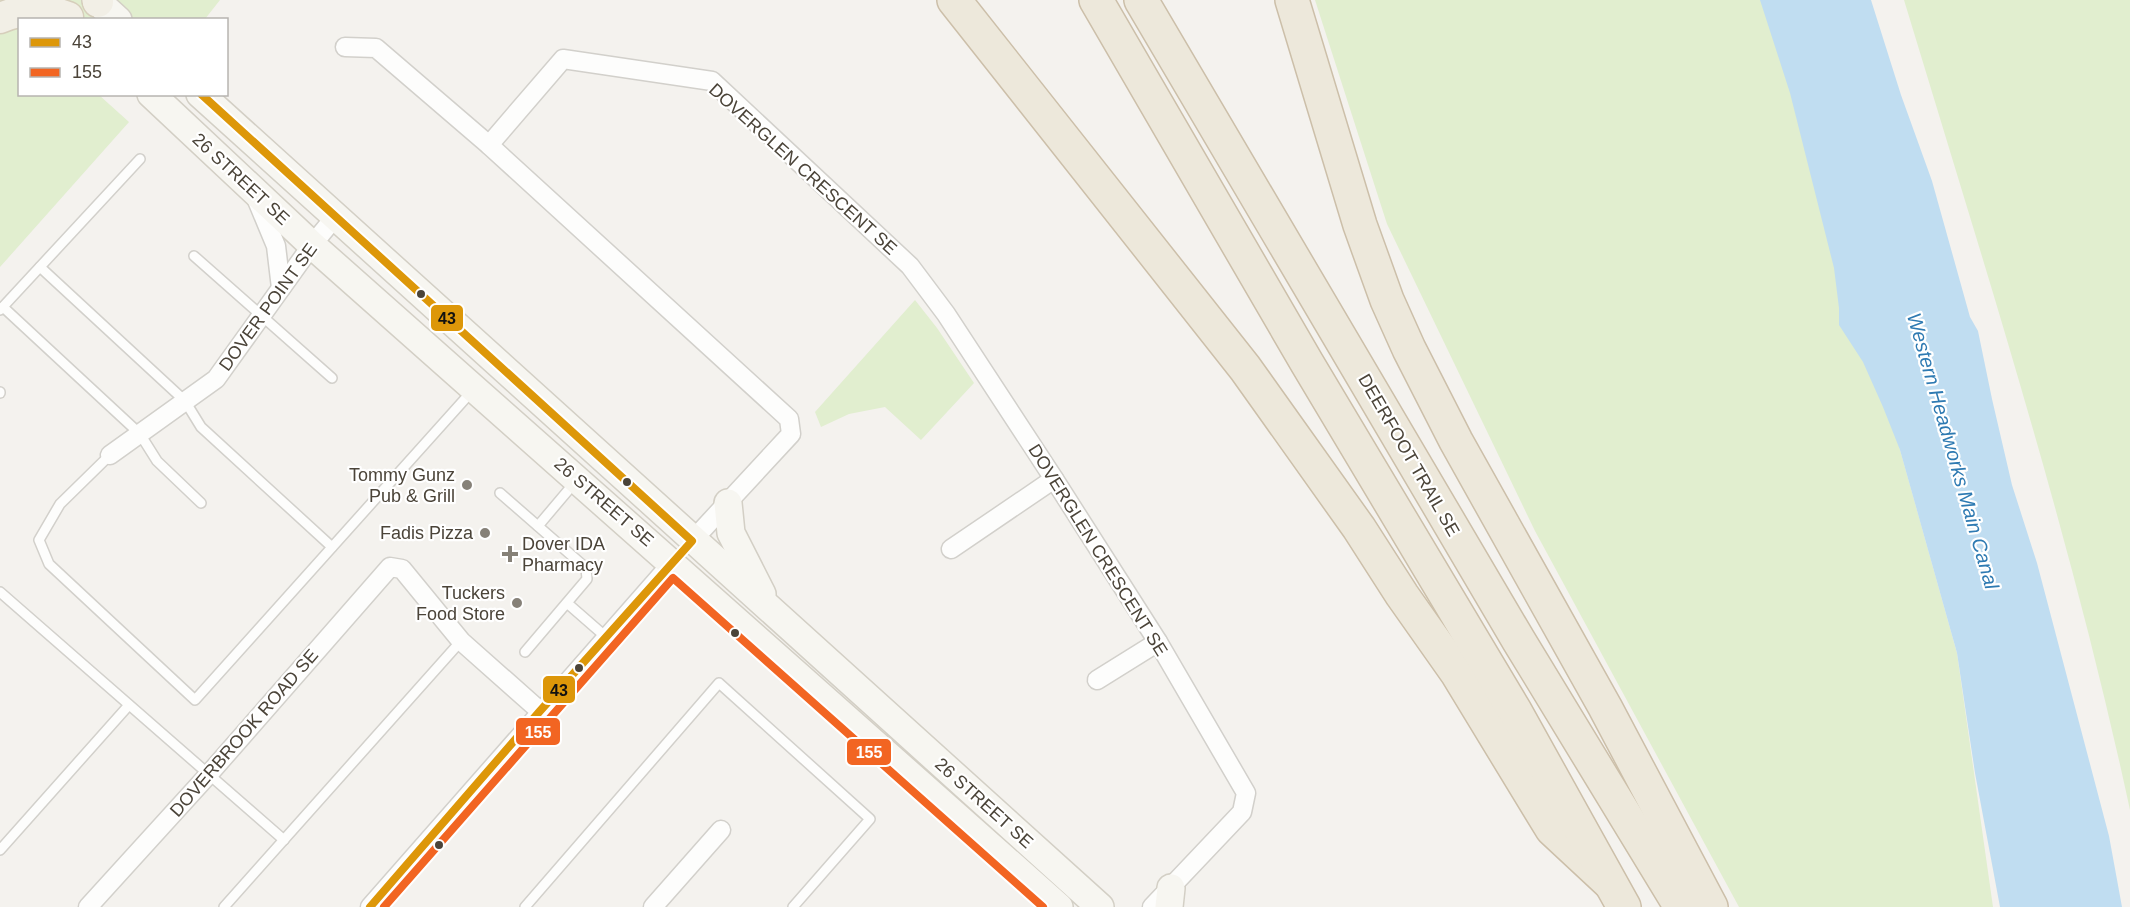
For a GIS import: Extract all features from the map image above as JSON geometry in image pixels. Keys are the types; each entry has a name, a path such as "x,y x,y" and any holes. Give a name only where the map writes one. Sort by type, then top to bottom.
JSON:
{"highway":[{"path":"954,0 1245,368 1353,519 1402,595 1457,673 1552,829 1617,895"},
{"path":"1096,0 1307,363 1515,711 1617,895"},
{"name":"DEERFOOT TRAIL SE","path":"1141,0 1519,641 1681,907"},
{"path":"1292,0 1360,225 1387,300 1409,349 1456,441 1605,707 1711,907"}],"main road":[{"path":"0,18 35,9 63,12"}],"street":[{"path":"345,47 376,48 489,145 789,419 791,435 692,541 540,711 379,904"},
{"name":"DOVERGLEN CRESCENT SE","path":"489,145 563,59 712,81 910,266 946,314 1158,642 1246,793 1242,812 1164,901"},
{"name":"26 STREET SE","path":"153,96 312,245 1059,907"},
{"name":"26 STREET SE","path":"202,96 692,541 1100,907"},
{"path":"252,189 276,246 281,288"},
{"name":"DOVER POINT SE","path":"110,455 216,379 312,245 335,217"},
{"path":"951,549 1054,479"},
{"path":"728,503 731,534 771,611"},
{"name":"DOVERBROOK ROAD SE","path":"88,907 209,774 390,567 402,569 461,641"},
{"path":"461,641 540,711"},
{"path":"1097,680 1158,642"},
{"path":"652,907 721,830"}],"lane":[{"path":"140,159 2,309 140,434 157,461 201,503"},
{"path":"194,256 332,378"},
{"path":"40,267 185,401 201,427 332,547"},
{"path":"110,455 60,504 39,540 48,564 195,700 474,388"},
{"path":"538,526 578,479"},
{"path":"500,492 586,568 587,579 525,652"},
{"path":"0,592 284,840"},
{"path":"567,603 606,637"},
{"path":"224,907 461,641"},
{"path":"525,907 719,683 870,819 793,907"},
{"path":"0,850 129,705"}],"green space":[{"path":"0,0 220,0 206,18 18,18 18,96 100,96 129,122 0,267"},
{"path":"1315,0 1774,0 1957,653 1993,907 1739,907 1535,531 1387,224"},
{"path":"1904,0 2130,0 2130,810 2107,707 2054,504 1996,302"},
{"path":"915,300 974,383 921,440 885,407 849,414 821,427 815,412"}],"water":[{"name":"Western Headworks Main Canal","path":"1760,0 1871,0 1901,95 1932,181 1970,317 1978,331 2012,485 2037,563 2109,836 2122,907 2000,907 1975,773 1957,653 1900,450 1863,362 1839,325 1834,268 1790,93"}],"transit line":[{"name":"43","path":"203,96 692,541 540,711 370,907"},
{"name":"155","path":"384,907 673,578 1043,907"}],"place":[{"name":"Tommy Gunz Pub & Grill","path":"467,485"},
{"name":"Fadis Pizza","path":"485,533"},
{"name":"Dover IDA Pharmacy","path":"510,554"},
{"name":"Tuckers Food Store","path":"517,603"}]}
